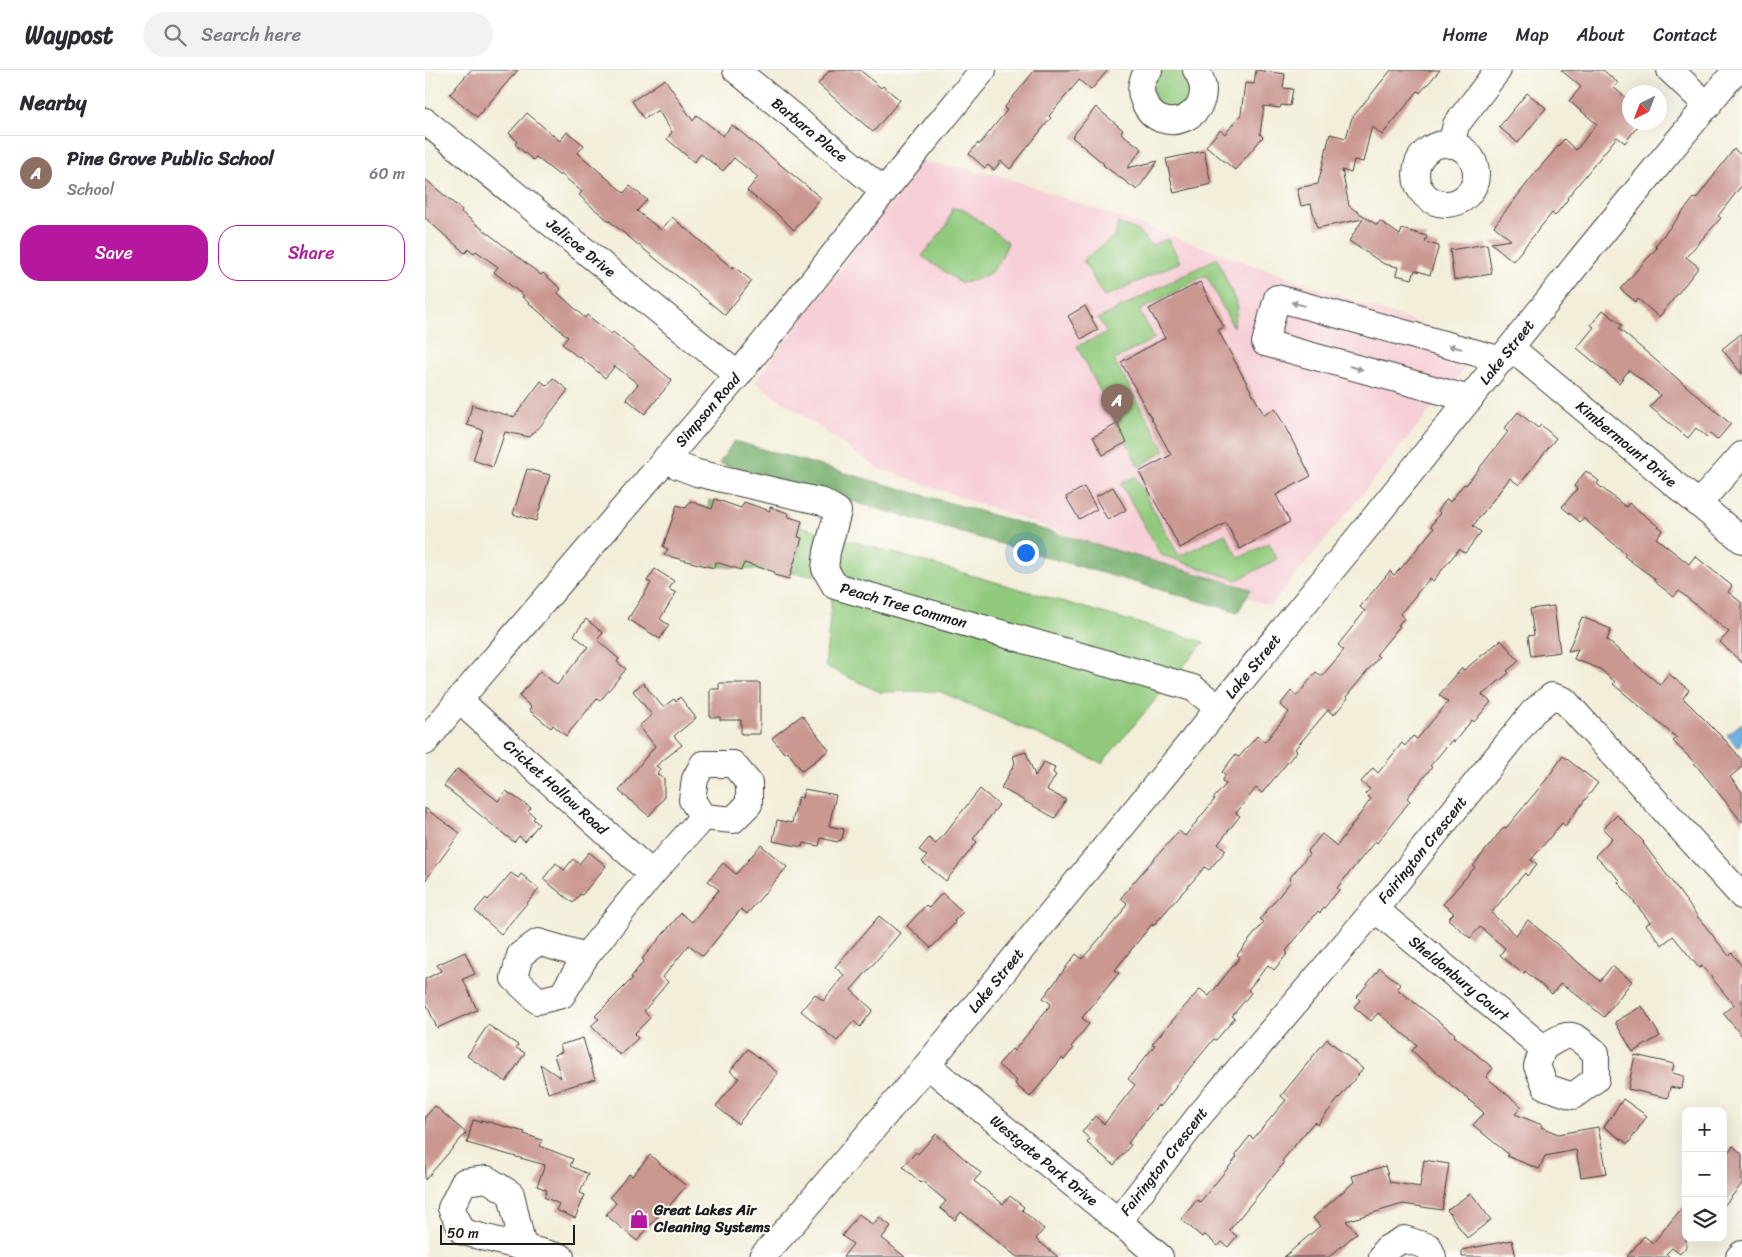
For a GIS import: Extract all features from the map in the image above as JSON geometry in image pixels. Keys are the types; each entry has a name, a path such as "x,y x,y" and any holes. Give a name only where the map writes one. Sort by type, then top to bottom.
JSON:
{"street":[{"name":"Barbara Place","path":"736,70 884,191"},
{"name":"Simpson Road","path":"425,742 738,375 983,70"},
{"path":"1149,70 1145,74 1141,85 1141,95 1145,106 1161,120 1172,121 1182,120 1192,115 1198,107 1203,89 1201,79 1195,70"},
{"path":"1451,145 1456,125 1498,70"},
{"path":"1669,70 1708,106"},
{"name":"Lake Street","path":"768,1255 797,1218 927,1065 1219,708 1507,354 1585,253 1736,70"},
{"name":"Jelicoe Drive","path":"425,120 738,375"},
{"path":"1470,399 1265,343 1277,298 1507,354"},
{"name":"Kimbermount Drive","path":"1507,354 1699,503 1742,540"},
{"path":"1699,503 1742,455"},
{"name":"Peach Tree Common","path":"666,458 676,465 697,473 823,502 838,510 827,552 825,569 835,586 1193,688 1219,708"},
{"name":"Fairington Crescent","path":"1118,1221 1199,1116 1375,909 1533,712 1552,696 1563,700 1737,882"},
{"name":"Cricket Hollow Road","path":"459,700 652,874"},
{"path":"586,956 652,874 703,817"},
{"name":"Sheldonbury Court","path":"1375,909 1543,1048"},
{"name":"Westgate Park Drive","path":"927,1065 1160,1257"},
{"path":"1382,1257 1386,1249 1404,1239 1429,1246 1433,1257"},
{"path":"523,1247 561,1257"},
{"path":"1739,1257 1742,1254"}],"shaded area":[{"path":"920,161 999,175 1483,346 1271,606 877,468 755,382"}],"green space":[{"path":"1165,70 1179,70 1190,79 1191,99 1175,111 1157,104 1152,86 1159,74"},
{"path":"952,208 963,209 1008,242 1000,260 987,275 961,283 922,256 947,225"},
{"path":"1118,223 1137,230 1151,245 1168,239 1180,262 1104,297 1083,260 1115,236"},
{"path":"1217,258 1238,307 1233,327 1206,275 1139,311 1155,338 1114,360 1165,450 1139,467 1077,346 1107,333 1098,319"},
{"path":"734,441 1251,589 1238,612 719,463"},
{"path":"1135,476 1179,556 1225,534 1239,558 1269,543 1277,559 1237,580 1161,555 1121,484"},
{"path":"709,500 1204,642 1102,763 939,691 880,692 825,666 834,577 703,565"}],"water":[{"path":"1742,723 1742,740 1738,747 1727,735"}],"building":[{"path":"471,70 518,70 477,117 450,94"},
{"path":"830,70 860,70 881,88 883,86 900,100 873,132 818,84"},
{"path":"1035,70 1108,70 1091,90 1079,80 1049,116 1051,118 1010,169 1001,161 994,170 988,165 985,168 969,154 978,143 979,145 1007,110 1004,108"},
{"path":"1256,70 1285,74 1283,88 1293,89 1290,106 1281,105 1280,108 1264,106 1260,134 1263,137 1235,170 1206,146 1220,130 1225,134 1241,114 1245,83 1254,84"},
{"path":"1391,70 1440,70 1420,93 1418,91 1382,135 1372,126 1363,162 1354,160 1351,173 1342,170 1349,206 1377,225 1380,221 1400,235 1402,229 1427,236 1425,242 1439,246 1430,275 1415,270 1412,279 1396,275 1398,267 1384,264 1349,241 1363,219 1317,228 1311,204 1301,206 1297,188 1318,184 1330,134 1346,138 1352,118"},
{"path":"1561,70 1603,70 1618,83 1614,88 1622,94 1622,130 1635,130 1625,143 1617,137 1567,198 1555,216 1552,213 1513,261 1491,243 1511,240 1494,226 1564,139 1576,150 1597,124 1569,101 1581,87"},
{"path":"665,79 693,121 697,115 723,136 732,125 821,198 794,230 747,191 758,177 734,158 723,171 701,154 694,162 667,139 672,132 658,110 644,119 632,101"},
{"path":"1527,93 1546,108 1518,143 1499,127"},
{"path":"1096,107 1123,130 1121,133 1142,149 1127,168 1158,161 1137,190 1103,165 1072,137"},
{"path":"527,113 560,141 567,132 584,145 578,153 624,193 630,186 647,200 637,211 661,230 672,217 732,268 733,266 752,281 725,315 593,208 579,195 582,192 561,174 560,176 536,157 533,160 515,144 517,141 509,133"},
{"path":"1734,149 1742,156 1742,185 1718,216 1721,218 1686,257 1699,267 1659,317 1638,299 1636,302 1620,289 1657,248 1655,246 1694,198 1696,199"},
{"path":"1204,151 1211,184 1174,193 1166,159"},
{"path":"425,179 462,210 461,212 541,275 543,273 561,289 558,293 585,318 587,315 611,334 613,332 672,380 645,414 626,399 638,384 615,366 605,378 579,358 562,344 568,337 522,297 524,296 494,272 498,267 476,251 474,253 469,249 465,253 425,218"},
{"path":"1487,244 1492,274 1454,280 1450,250"},
{"path":"1200,282 1224,327 1218,330 1264,415 1275,408 1311,476 1276,495 1290,522 1240,549 1226,523 1180,548 1139,472 1171,455 1121,362 1165,338 1149,309"},
{"path":"1085,306 1098,330 1081,339 1068,316"},
{"path":"1603,310 1622,325 1619,329 1731,424 1717,440 1710,434 1707,437 1696,428 1688,438 1650,407 1660,395 1629,370 1619,383 1577,348 1594,327 1591,325"},
{"path":"1742,333 1742,374 1722,349"},
{"path":"553,378 568,390 538,429 530,437 505,432 493,467 473,460 483,430 467,425 472,405 514,417 541,381 547,386"},
{"path":"1518,412 1538,428 1541,425 1556,438 1519,485 1510,478 1473,526 1481,532 1465,553 1459,549 1433,581 1430,578 1400,614 1404,618 1398,625 1400,626 1376,655 1379,657 1346,697 1348,698 1334,715 1328,710 1295,749 1297,751 1262,793 1256,788 1236,813 1240,816 1218,844 1226,850 1209,870 1205,867 1153,926 1152,924 1115,970 1119,973 1082,1018 1089,1024 1071,1047 1073,1049 1064,1060 1062,1058 1030,1097 1015,1084 1017,1081 998,1065 1012,1049 1014,1051 1051,1004 1043,998 1076,954 1082,959 1120,915 1127,903 1121,898 1132,884 1179,831 1185,836 1215,799 1213,799 1226,784 1222,781 1226,775 1222,772 1235,755 1239,757 1257,736 1265,742 1289,712 1280,705 1291,691 1297,696 1316,672 1322,676 1344,650 1338,645 1365,611 1360,607 1390,571 1394,575 1402,567 1434,528 1431,526 1440,513 1438,511 1447,499 1450,502 1464,484 1466,485 1508,432 1504,429"},
{"path":"1117,424 1127,442 1103,455 1093,437"},
{"path":"527,469 550,475 536,521 513,514"},
{"path":"1586,471 1599,481 1597,484 1626,507 1629,503 1663,530 1656,538 1689,564 1695,556 1732,586 1728,592 1742,603 1742,663 1720,642 1729,632 1679,591 1674,597 1654,581 1655,579 1624,556 1626,554 1583,518 1580,522 1562,507 1577,489 1574,486"},
{"path":"1084,487 1097,509 1079,519 1066,497"},
{"path":"1113,487 1126,510 1108,520 1095,497"},
{"path":"715,499 741,508 744,502 770,511 770,507 788,513 789,517 802,521 798,537 802,538 789,579 774,575 775,572 744,563 741,570 716,562 714,568 664,555 668,549 663,547 677,505 686,508 690,501 712,509"},
{"path":"655,569 674,581 669,589 676,593 660,619 669,625 660,639 628,619 651,583 647,581"},
{"path":"1554,606 1560,652 1531,656 1528,636 1534,635 1530,609"},
{"path":"1582,617 1611,629 1607,640 1660,685 1669,674 1689,690 1683,698 1726,741 1742,760 1742,767 1730,777 1742,792 1742,822 1691,759 1673,741 1677,738 1613,684 1615,682 1600,669 1574,659 1578,649 1568,651"},
{"path":"586,619 603,633 597,640 619,659 617,662 626,669 600,701 597,699 566,736 553,725 551,728 529,710 531,707 519,696 540,671 557,685 588,647 574,635"},
{"path":"1501,640 1519,661 1507,671 1509,673 1482,695 1491,702 1474,722 1472,720 1454,742 1452,740 1430,766 1432,767 1407,798 1410,801 1377,843 1375,841 1337,888 1339,890 1320,913 1318,911 1286,951 1288,953 1274,970 1268,965 1248,990 1251,993 1232,1016 1235,1018 1216,1040 1214,1039 1160,1107 1158,1105 1128,1143 1131,1145 1114,1165 1087,1143 1090,1139 1082,1132 1095,1116 1104,1124 1135,1085 1128,1079 1155,1045 1152,1044 1200,989 1209,996 1240,957 1237,955 1264,922 1260,919 1291,881 1289,879 1322,834 1337,846 1371,799 1365,794 1370,789 1361,782 1373,768 1378,773 1402,743 1405,746 1413,736 1417,739 1448,702 1439,695 1462,668 1464,670"},
{"path":"643,683 663,707 680,697 696,718 674,736 682,745 656,766 661,769 657,774 664,779 664,798 649,816 619,791 655,746 639,726 652,715 633,691"},
{"path":"719,683 760,683 760,734 741,734 741,720 720,720 720,717 710,717 710,689 719,689"},
{"path":"802,715 829,750 802,771 787,751 784,753 772,738"},
{"path":"1026,752 1035,776 1044,762 1055,767 1053,773 1056,775 1047,790 1066,800 1055,818 1001,788 1015,763 1013,756"},
{"path":"1563,756 1598,783 1565,826 1562,823 1531,860 1537,864 1527,876 1525,873 1491,913 1516,935 1528,920 1600,981 1612,966 1632,981 1604,1017 1561,983 1552,994 1525,971 1523,974 1500,955 1505,948 1480,927 1470,938 1448,919 1454,913 1443,904 1475,867 1473,866 1504,827 1506,828 1546,780"},
{"path":"457,769 498,801 506,791 531,808 528,811 539,824 525,841 519,836 514,842 444,786"},
{"path":"804,789 836,795 829,826 844,829 842,839 837,842 821,838 819,846 803,843 802,847 773,841 777,820 792,823 798,797 802,798"},
{"path":"980,789 999,805 973,839 977,842 946,881 922,862 927,856 919,850 929,838 936,844"},
{"path":"425,808 460,833 425,881"},
{"path":"1617,815 1644,842 1698,917 1729,956 1732,953 1742,966 1742,1036 1723,1013 1734,1005 1702,966 1699,968 1673,936 1662,945 1646,925 1650,922 1618,882 1620,880 1595,856 1612,838 1603,829"},
{"path":"761,845 787,867 747,914 741,909 703,956 689,945 663,977 668,982 644,1011 650,1018 634,1034 638,1038 620,1055 591,1026 599,1019 595,1016 633,978 631,977 644,961 642,959 681,913 692,922 719,890 708,881 723,863 736,874"},
{"path":"589,852 606,866 573,903 543,879 556,863 564,870 573,859 579,864"},
{"path":"511,873 518,878 521,874 539,889 501,934 475,911 486,898 488,900"},
{"path":"942,893 963,912 931,948 907,926 926,905 929,908"},
{"path":"879,916 900,933 851,990 873,1010 860,1027 854,1021 837,1041 801,1011 815,994 823,1001 844,975 835,967"},
{"path":"465,952 475,974 463,979 477,1010 437,1028 425,1001 425,979 441,971 437,965"},
{"path":"1380,968 1401,985 1397,989 1455,1034 1454,1036 1493,1068 1486,1077 1522,1107 1515,1114 1558,1134 1598,1127 1607,1173 1581,1177 1576,1150 1545,1156 1539,1169 1507,1156 1508,1154 1473,1125 1484,1113 1412,1051 1417,1045 1378,1013 1371,1021 1354,1007 1360,1000 1357,997"},
{"path":"1642,1006 1660,1036 1633,1052 1615,1022"},
{"path":"488,1025 518,1045 516,1048 525,1053 506,1082 467,1056"},
{"path":"583,1038 595,1079 548,1093 540,1064 561,1078 554,1055 562,1052 560,1045"},
{"path":"1327,1039 1363,1069 1317,1125 1314,1122 1282,1161 1284,1163 1231,1228 1230,1231 1237,1236 1228,1247 1222,1242 1218,1246 1204,1234 1202,1237 1181,1219 1197,1200 1200,1202 1237,1157 1235,1155 1250,1136 1253,1139 1286,1100 1281,1096"},
{"path":"748,1049 778,1073 738,1124 716,1106 739,1078 730,1071"},
{"path":"1635,1055 1674,1064 1672,1073 1684,1076 1682,1089 1670,1087 1668,1098 1628,1089"},
{"path":"1623,1099 1647,1116 1628,1144 1604,1127"},
{"path":"435,1106 466,1133 425,1180 425,1117"},
{"path":"473,1120 481,1122 481,1120 525,1132 524,1134 542,1140 540,1146 573,1159 570,1166 588,1174 580,1193 585,1195 575,1218 556,1210 559,1204 544,1197 547,1190 537,1186 545,1165 467,1143"},
{"path":"936,1134 981,1173 974,1181 1003,1204 1010,1196 1024,1207 1022,1210 1044,1229 1036,1239 1058,1257 1017,1257 961,1212 955,1220 940,1208 946,1201 903,1167"},
{"path":"1733,1146 1742,1154 1742,1184 1727,1202 1727,1197 1727,1153"},
{"path":"650,1155 686,1186 637,1241 606,1215 616,1203 610,1197 629,1174 632,1176"},
{"path":"1424,1160 1449,1164 1442,1210 1403,1204 1346,1221 1357,1233 1329,1257 1284,1257 1320,1226 1313,1218 1354,1182 1352,1176 1385,1166 1390,1182 1420,1187"},
{"path":"1471,1193 1491,1220 1467,1238 1447,1210"},
{"path":"1682,1208 1682,1242 1686,1242 1686,1247 1680,1254 1672,1248 1666,1254 1670,1257 1627,1257 1644,1236 1653,1243"},
{"path":"859,1214 873,1225 879,1217 891,1226 882,1238 905,1257 843,1257 853,1244 842,1236"},
{"path":"1512,1240 1516,1257 1462,1257 1462,1250"}],"place":[{"name":"Pine Grove Public School","path":"1117,425"},
{"name":"Great Lakes Air Cleaning Systems","path":"639,1219"}]}
